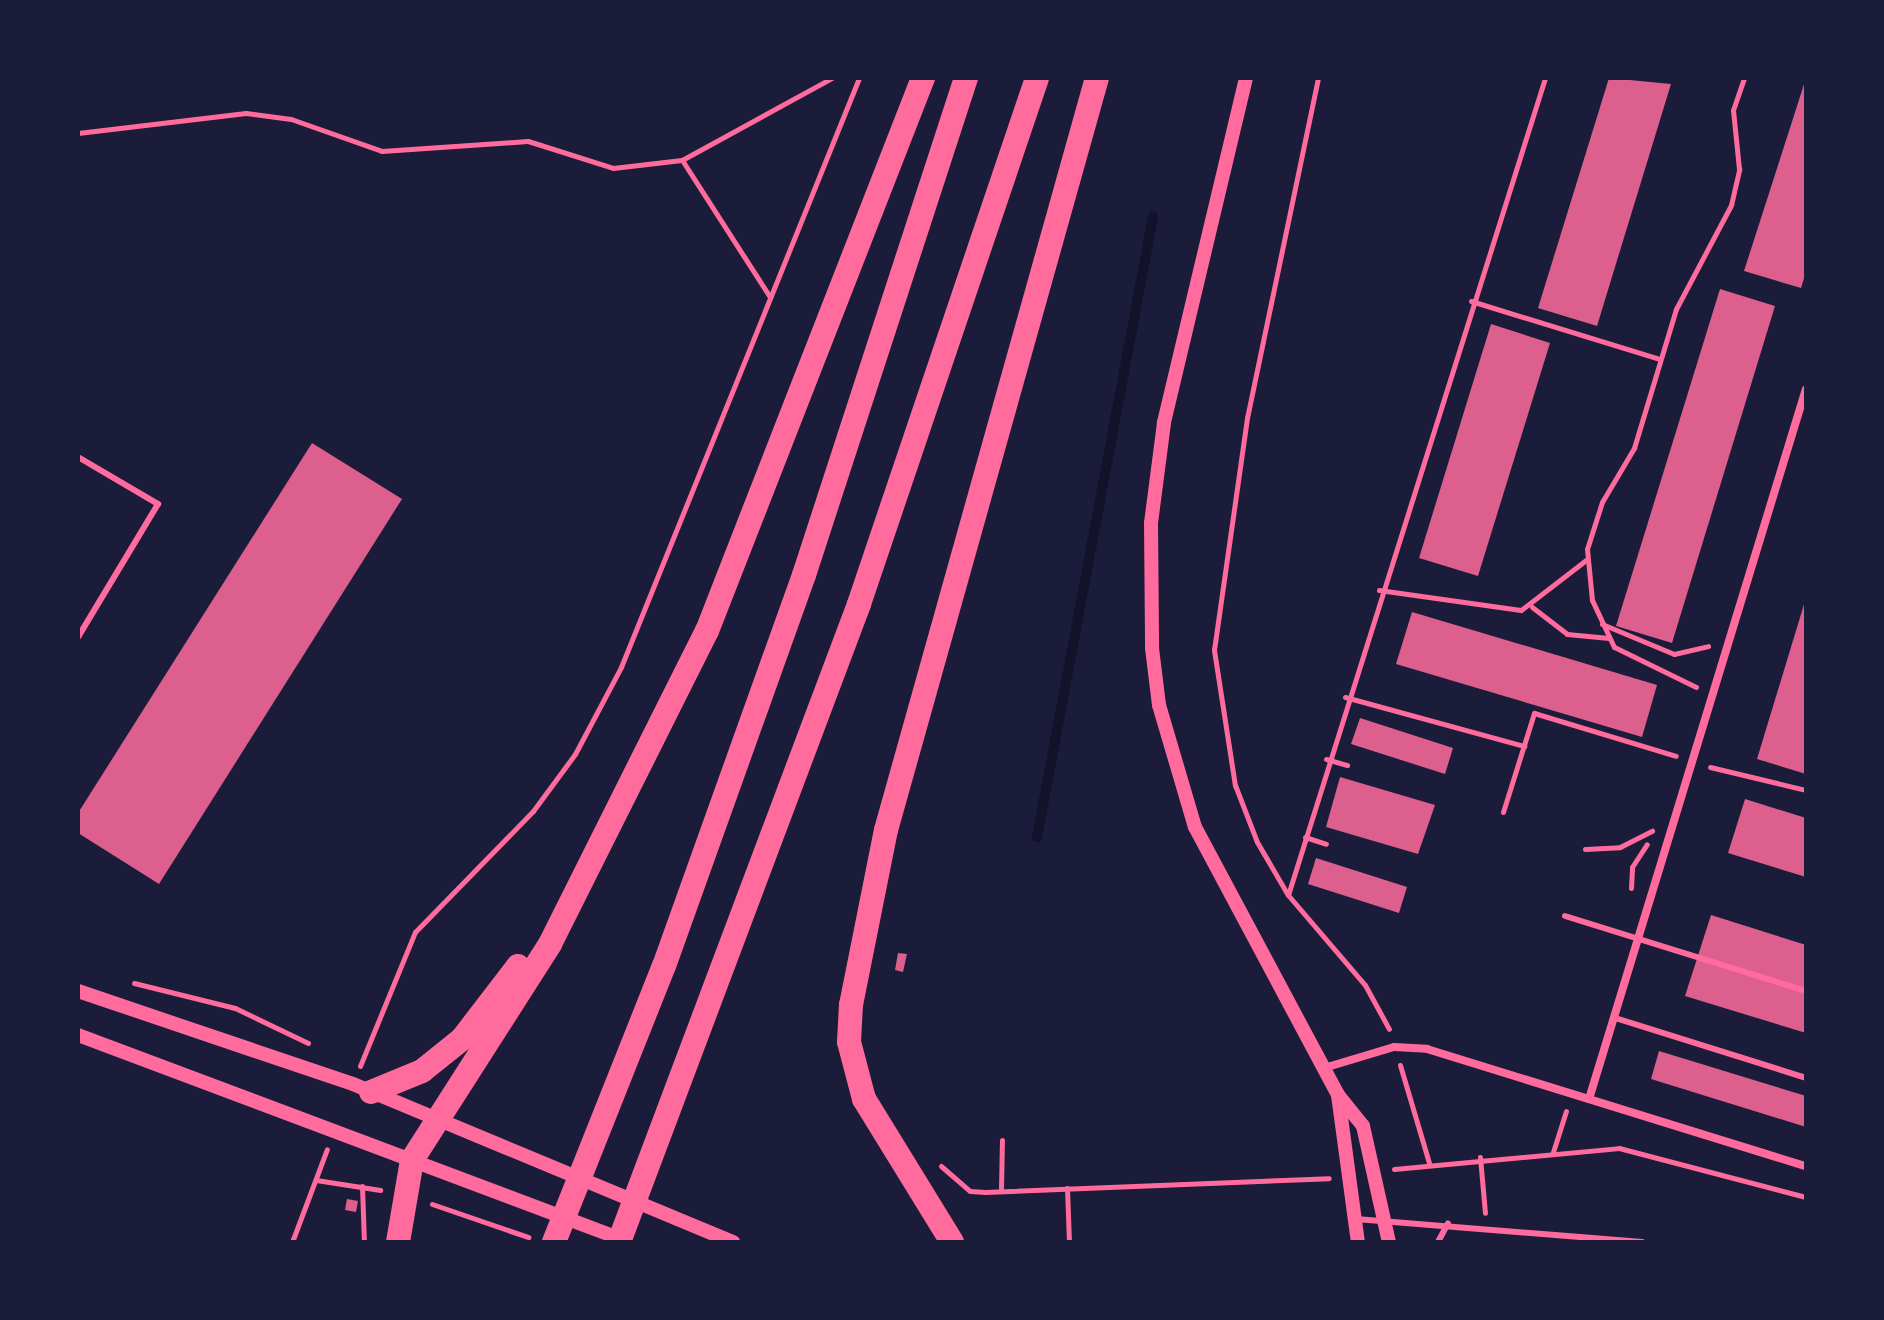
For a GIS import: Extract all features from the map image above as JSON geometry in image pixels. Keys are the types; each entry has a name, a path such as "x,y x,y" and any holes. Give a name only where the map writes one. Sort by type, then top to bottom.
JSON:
{"highway":[{"path":"398,1242 412,1160 433,1121 575,896 718,604 923,78"},
{"path":"554,1242 664,966 788,620 966,78"},
{"path":"619,1242 854,619 1037,78"},
{"path":"952,1242 864,1099 849,1042 851,1005 921,700 1097,78"},
{"path":"371,1092 422,1071 462,1039 575,896"}],"street":[{"path":"1246,78 1164,423 1151,523 1152,648 1159,705 1195,827 1338,1095 1363,1126 1389,1242"},
{"path":"1589,1099 1806,389"},
{"path":"78,991 371,1092 479,1142 733,1242"},
{"path":"78,1035 412,1160 473,1179 630,1242"},
{"path":"1324,1068 1394,1047 1427,1049 1806,1166"},
{"path":"1338,1095 1358,1242"}],"lane":[{"path":"78,457 158,504 78,637"},
{"path":"1565,916 1806,991"},
{"path":"1615,1018 1806,1078"},
{"path":"1356,1219 1485,1225 1642,1242"},
{"path":"1438,1242 1448,1223"}],"path":[{"path":"78,133 246,113 291,119 382,151 528,141 613,168 682,160 832,78"},
{"path":"376,1013 415,932 533,811 575,754 621,667 859,78"},
{"path":"1318,78 1247,418 1214,650 1235,785 1288,895 1374,997 1394,1047 1429,1163"},
{"path":"1288,895 1345,697 1545,78"},
{"path":"1696,687 1629,659 1609,638 1601,624 1587,559 1602,502 1634,448 1659,359 1689,278 1731,205 1739,169 1733,110 1744,78"},
{"path":"682,160 770,298"},
{"path":"1471,301 1659,359"},
{"path":"1532,607 1587,559"},
{"path":"1379,590 1532,607 1567,634 1609,638"},
{"path":"1601,624 1674,654 1709,645"},
{"path":"1345,697 1524,746"},
{"path":"1503,812 1534,713 1676,756"},
{"path":"1326,759 1347,765"},
{"path":"1691,762 1806,790"},
{"path":"1585,849 1620,847 1652,831"},
{"path":"1305,837 1326,844"},
{"path":"1633,896 1632,867 1648,844"},
{"path":"128,983 267,1019 321,1052"},
{"path":"347,1064 359,1068"},
{"path":"1553,1152 1572,1093"},
{"path":"1001,1191 1002,1140"},
{"path":"1375,1172 1480,1157 1619,1148 1664,1156 1806,1197"},
{"path":"931,1154 970,1191 1348,1176"},
{"path":"1480,1157 1485,1225"},
{"path":"362,1186 364,1242"},
{"path":"1067,1188 1069,1242"},
{"path":"292,1242 308,1200"},
{"path":"462,1213 540,1242"}],"building":[{"path":"1609,78 1671,84 1597,326 1538,308"},
{"path":"1806,78 1806,272 1801,288 1744,271"},
{"path":"1720,289 1775,306 1672,643 1616,626"},
{"path":"1491,324 1550,343 1478,576 1419,558"},
{"path":"312,443 402,499 159,884 78,833 78,813"},
{"path":"1806,602 1806,774 1757,759"},
{"path":"1412,612 1657,685 1642,737 1396,664"},
{"path":"1360,718 1453,748 1445,774 1351,744"},
{"path":"1340,777 1435,805 1418,854 1326,827"},
{"path":"1745,799 1806,818 1806,877 1728,853"},
{"path":"1316,858 1407,887 1399,913 1308,884"},
{"path":"1711,915 1806,945 1806,1033 1685,996"},
{"path":"898,953 907,954 903,972 895,970"},
{"path":"1659,1051 1806,1096 1806,1127 1651,1079"},
{"path":"347,1199 358,1201 356,1212 345,1210"}],"waterway":[{"path":"1037,837 1153,217"}]}
